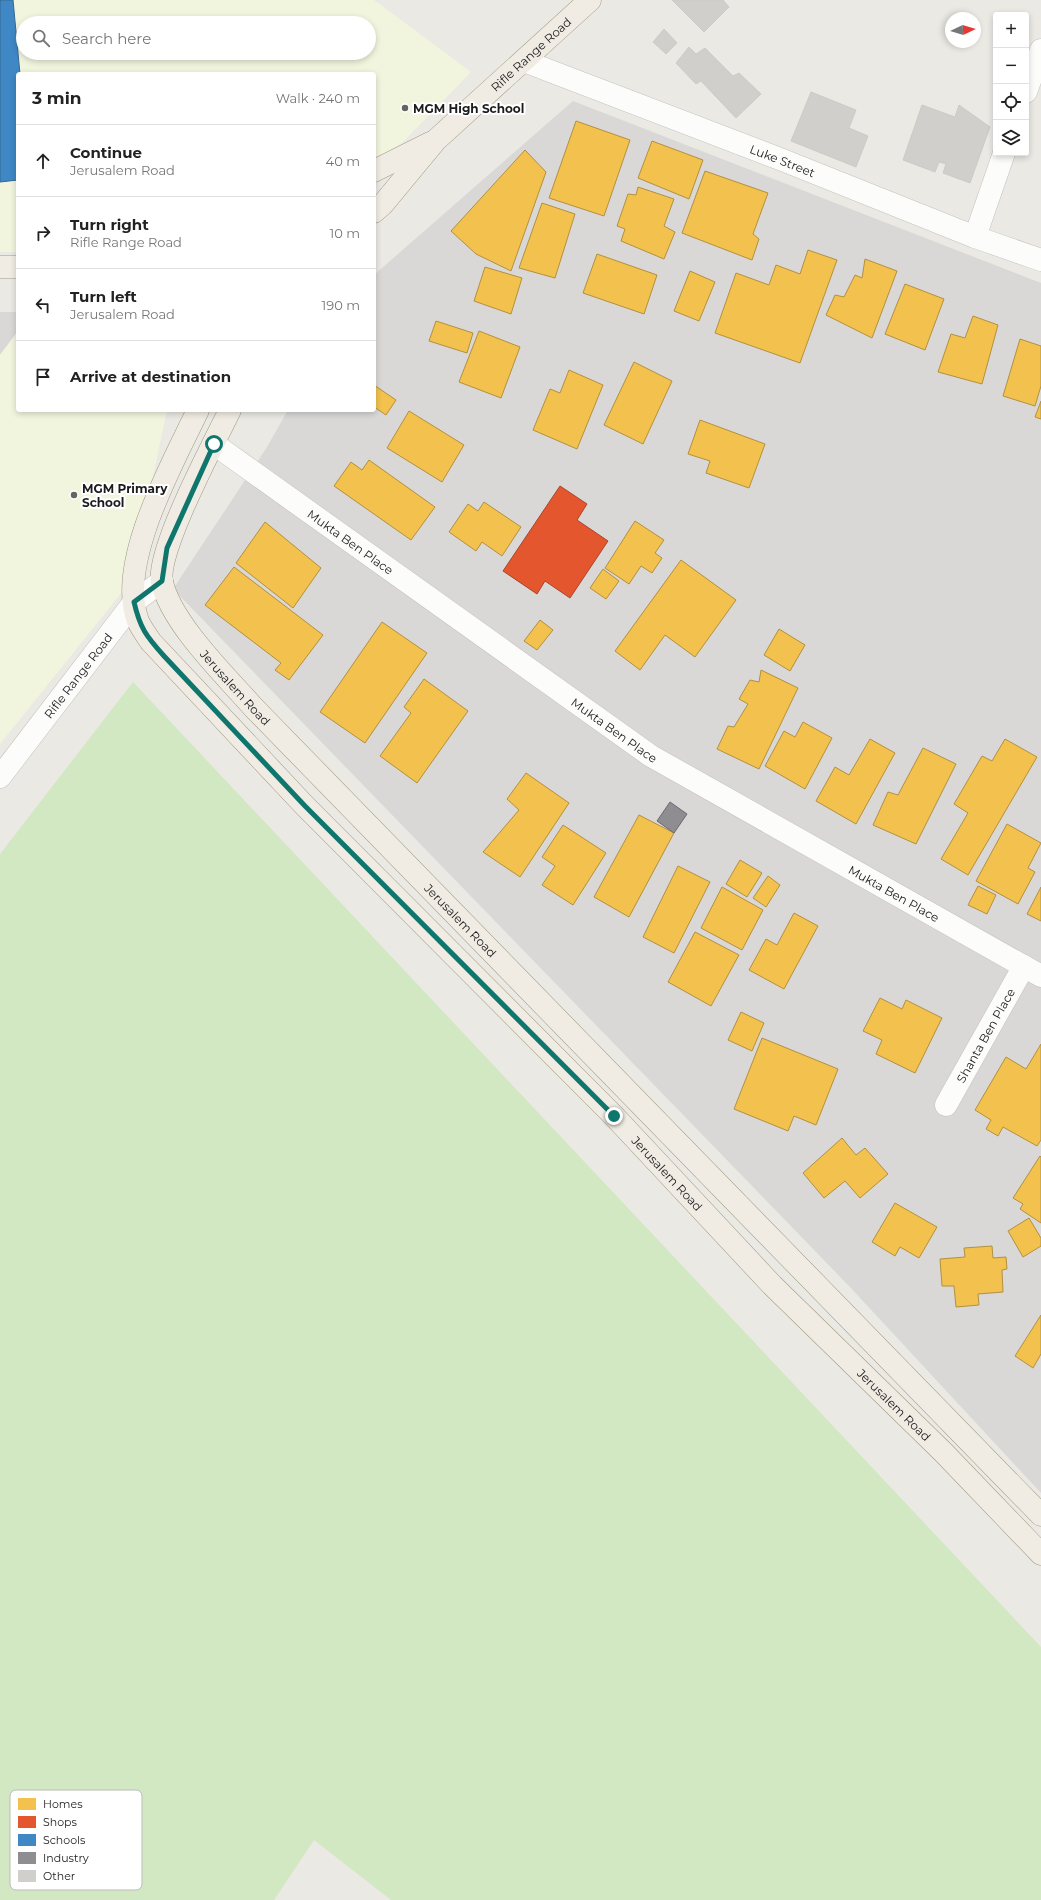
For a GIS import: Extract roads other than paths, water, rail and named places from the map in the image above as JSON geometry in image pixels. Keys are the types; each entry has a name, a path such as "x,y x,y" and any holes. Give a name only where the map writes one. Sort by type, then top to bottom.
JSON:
{"main road":[{"name":"Rifle Range Road","path":"376,210 383,204 436,140 590,0"},
{"name":"Rifle Range Road","path":"376,170 436,140"},
{"path":"0,267 16,267"},
{"path":"157,497 181,412"},
{"name":"Jerusalem Road","path":"197,412 157,497 138,550 134,602 138,621 151,642 305,806 614,1116 772,1285 943,1452 1041,1554"},
{"name":"Jerusalem Road","path":"229,412 167,548 162,581 170,603 187,630 253,707 1041,1515"}],"street":[{"path":"1029,84 1041,50"},
{"name":"Luke Street","path":"524,61 780,159 975,237 1041,260"},
{"path":"975,237 1003,156"},
{"name":"Mukta Ben Place","path":"214,444 651,756 1033,971"},
{"name":"Rifle Range Road","path":"0,777 134,602 162,581"},
{"name":"Shanta Ben Place","path":"946,1105 1033,971"}],"place":[{"name":"MGM High School","path":"405,108"},
{"name":"MGM Primary School","path":"74,495"}]}
